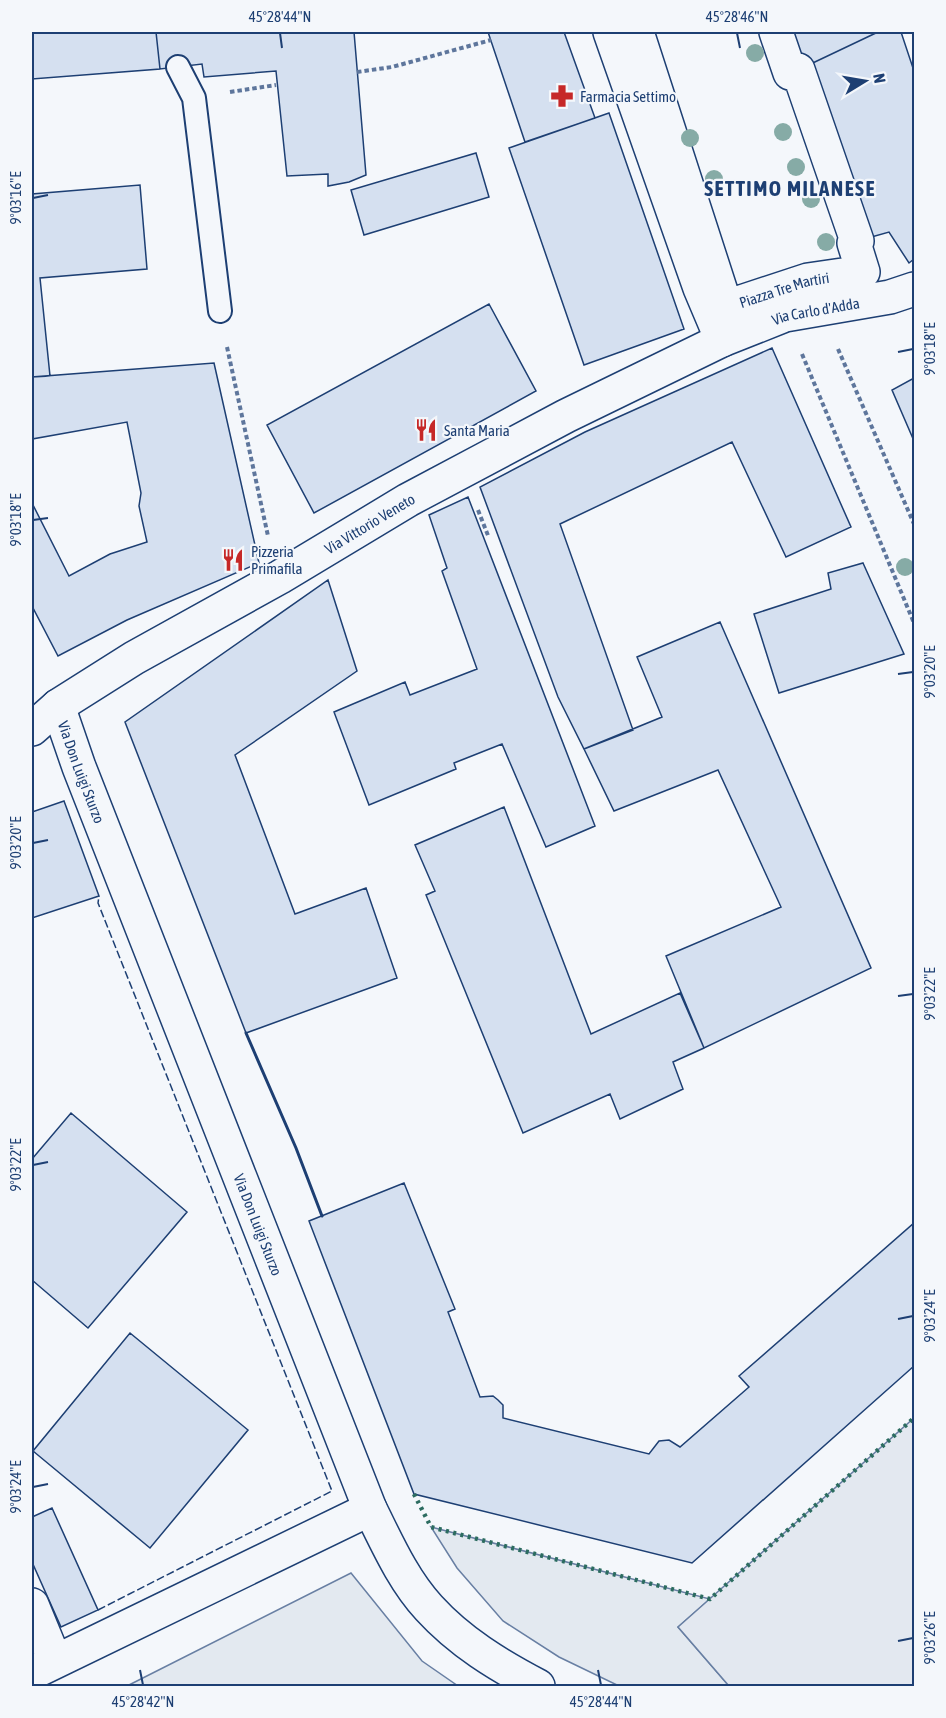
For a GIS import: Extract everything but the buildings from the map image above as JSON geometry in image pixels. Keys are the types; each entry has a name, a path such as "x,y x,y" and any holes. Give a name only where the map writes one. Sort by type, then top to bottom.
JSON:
{"street":[{"path":"610,32 700,288 722,340"},
{"name":"Piazza Tre Martiri","path":"637,32 726,307 808,280 862,272 854,243 857,242 798,70 790,74 776,32"},
{"name":"Via Carlo d'Adda","path":"722,340 785,315 820,307 890,297 915,289"},
{"name":"Via Vittorio Veneto","path":"32,729 58,706 134,658 280,577 408,500 566,416 722,340"},
{"name":"Via Don Luigi Sturzo","path":"58,706 370,1509 398,1565 428,1608 474,1650 538,1686"},
{"path":"32,1605 43,1667 370,1509"}],"lane":[{"path":"178,67 194,98 220,311"}],"path":[{"path":"357,72 392,67 491,40"},
{"path":"194,98 276,85"},
{"path":"820,307 915,524"},
{"path":"220,311 264,521 280,577"},
{"path":"785,315 915,623"}],"shaded area":[{"path":"914,1418 914,1686 729,1686 678,1627"},
{"path":"431,1527 710,1599 678,1627 729,1686 619,1686 559,1657 503,1621 457,1568"},
{"path":"351,1573 422,1661 458,1686 127,1686"}],"hedge":[{"path":"414,1494 431,1527 710,1599 914,1418"}],"fence":[{"path":"98,1610 332,1491 98,903 99,896"}],"wall":[{"path":"246,1033 296,1148 322,1216"}],"place":[{"name":"Farmacia Settimo","path":"562,96"},
{"name":"Santa Maria","path":"426,430"},
{"name":"Pizzeria Primafila","path":"233,560"}],"district":[{"name":"SETTIMO MILANESE","path":"790,188"}]}
